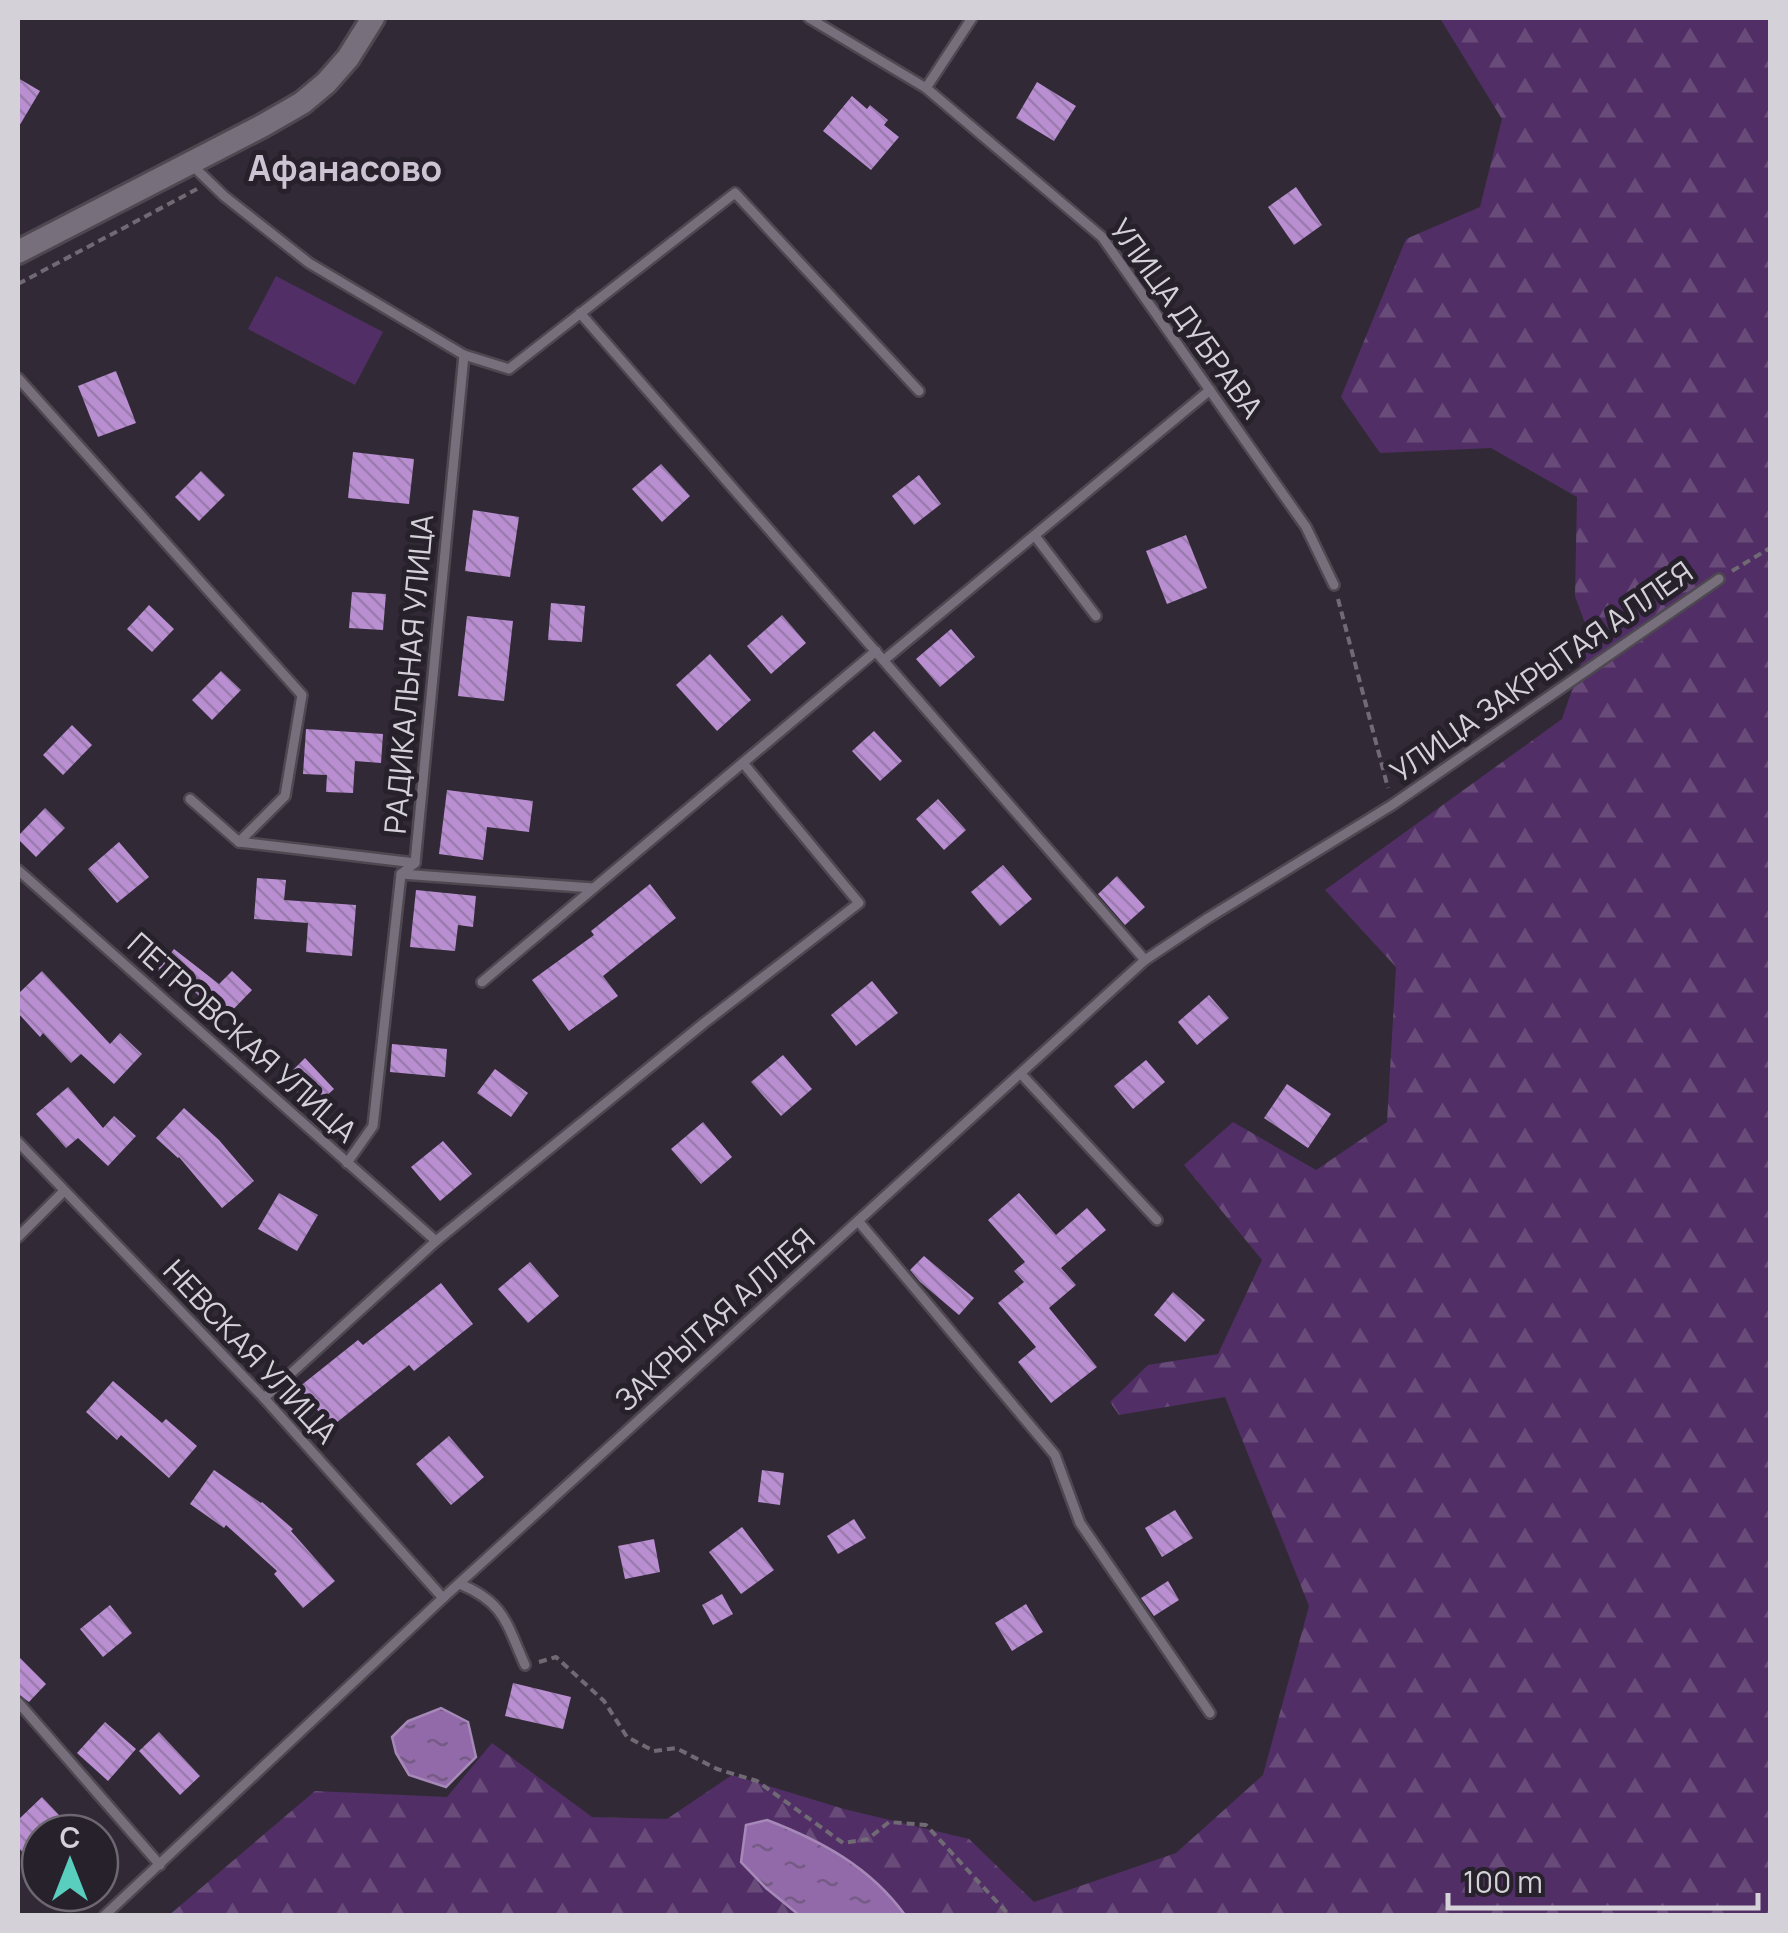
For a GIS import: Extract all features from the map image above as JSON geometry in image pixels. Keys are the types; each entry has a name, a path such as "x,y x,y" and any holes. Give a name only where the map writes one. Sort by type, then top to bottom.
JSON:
{"street":[{"path":"18,252 302,102 348,58 374,18"}],"lane":[{"name":"УЛИЦА ДУБРАВА","path":"809,18 926,88 1102,237 1306,527 1334,585"},
{"path":"926,88 972,18"},
{"path":"190,163 224,196 310,263 464,355 509,369 734,194 919,391"},
{"path":"580,313 1145,960"},
{"name":"РАДИКАЛЬНАЯ УЛИЦА","path":"348,1162 373,1126 401,874 415,863 464,355"},
{"path":"18,378 302,695 286,796 240,842"},
{"path":"884,660 1210,390"},
{"path":"1034,536 1096,616"},
{"name":"УЛИЦА ЗАКРЫТАЯ АЛЛЕЯ","path":"1392,805 1719,579"},
{"path":"482,982 876,651"},
{"path":"264,1398 436,1241 704,1023 859,903 743,763"},
{"path":"190,799 240,842 415,863"},
{"name":"ЗАКРЫТАЯ АЛЛЕЯ","path":"104,1916 444,1598 1145,960 1392,805"},
{"name":"ПЕТРОВСКАЯ УЛИЦА","path":"18,870 436,1241"},
{"path":"401,874 594,888"},
{"path":"1021,1074 1157,1220"},
{"name":"НЕВСКАЯ УЛИЦА","path":"18,1142 264,1398 444,1598"},
{"path":"18,1237 64,1191"},
{"path":"859,1222 1056,1455 1080,1523 1210,1713"},
{"path":"460,1584 498,1607 525,1665"},
{"path":"18,1702 160,1865"}],"path":[{"path":"18,284 210,182"},
{"path":"1719,579 1770,548"},
{"path":"1334,585 1392,805"},
{"path":"525,1665 556,1658 604,1701 628,1737 654,1752 676,1748 717,1769 758,1781 843,1843 868,1839 888,1822 926,1825 1010,1916"}],"green space":[{"path":"1443,18 1770,18 1770,1915 168,1916 315,1791 447,1797 492,1743 592,1817 667,1819 732,1775 844,1809 969,1839 1034,1902 1176,1853 1263,1775 1309,1606 1225,1397 1119,1415 1110,1402 1148,1365 1218,1354 1262,1260 1184,1165 1233,1122 1316,1170 1387,1122 1396,967 1325,890 1562,719 1590,637 1575,596 1577,497 1491,448 1380,453 1341,397 1406,239 1480,207 1502,119"},
{"path":"276,276 383,332 355,385 248,329"}],"water":[{"path":"441,1708 468,1722 476,1757 446,1787 409,1775 392,1737 408,1721"},
{"path":"767,1820 844,1857 876,1883 905,1915 799,1915 741,1862 746,1825"}],"building":[{"path":"18,78 40,91 18,128"},
{"path":"1037,82 1076,106 1054,141 1016,118"},
{"path":"852,96 888,120 884,125 899,137 871,170 823,131"},
{"path":"1296,187 1322,225 1294,245 1268,207"},
{"path":"116,371 136,423 98,437 78,386"},
{"path":"353,452 414,459 409,504 348,498"},
{"path":"661,464 690,496 662,522 632,489"},
{"path":"201,471 225,495 199,521 175,497"},
{"path":"919,475 941,504 914,525 892,496"},
{"path":"473,510 519,517 510,577 465,571"},
{"path":"1186,535 1207,588 1167,604 1146,551"},
{"path":"352,592 386,594 383,630 349,628"},
{"path":"551,603 585,606 582,642 548,640"},
{"path":"149,605 174,629 152,652 127,629"},
{"path":"782,615 806,643 771,674 747,646"},
{"path":"467,616 513,621 504,701 458,696"},
{"path":"951,629 975,657 940,687 916,659"},
{"path":"710,654 751,700 717,731 676,685"},
{"path":"221,671 241,690 212,720 192,700"},
{"path":"72,725 92,745 63,775 43,755"},
{"path":"306,729 383,734 381,763 355,761 353,793 326,792 327,775 303,774"},
{"path":"874,731 902,761 880,781 852,751"},
{"path":"447,790 533,801 529,832 487,827 483,860 439,854"},
{"path":"938,799 966,830 944,850 916,819"},
{"path":"45,808 65,828 36,857 18,836"},
{"path":"119,842 149,877 117,903 88,869"},
{"path":"1003,865 1032,899 1000,926 971,892"},
{"path":"1117,876 1145,907 1125,925 1098,894"},
{"path":"257,878 286,880 284,900 356,905 352,956 306,952 308,923 254,919"},
{"path":"650,884 676,918 603,976 618,996 569,1031 532,980 594,935 591,931"},
{"path":"416,890 476,896 473,927 458,925 455,951 410,947"},
{"path":"174,949 219,984 232,971 252,990 223,1020 194,991 189,997 156,971"},
{"path":"42,971 110,1044 120,1033 142,1054 114,1084 81,1054 71,1063 18,1013 18,994"},
{"path":"872,981 898,1013 856,1046 831,1015"},
{"path":"1209,995 1229,1018 1197,1045 1178,1022"},
{"path":"392,1044 447,1049 445,1077 390,1072"},
{"path":"783,1055 812,1089 781,1116 751,1082"},
{"path":"305,1058 334,1089 312,1109 284,1079"},
{"path":"1146,1060 1165,1082 1133,1109 1114,1086"},
{"path":"495,1069 528,1093 511,1117 477,1093"},
{"path":"1287,1084 1331,1114 1308,1148 1264,1118"},
{"path":"68,1087 103,1128 114,1116 136,1136 108,1166 78,1138 66,1148 36,1114"},
{"path":"184,1108 219,1140 254,1181 222,1208 179,1157 156,1138"},
{"path":"703,1122 732,1157 701,1184 671,1149"},
{"path":"443,1141 472,1174 440,1201 411,1167"},
{"path":"279,1193 318,1215 297,1251 258,1229"},
{"path":"1019,1193 1056,1235 1087,1208 1106,1230 1061,1268 1076,1285 1049,1308 1097,1367 1051,1403 1018,1362 1036,1347 998,1303 1024,1282 1014,1271 1025,1262 988,1220"},
{"path":"924,1256 974,1298 959,1315 910,1270"},
{"path":"530,1262 559,1296 528,1323 498,1289"},
{"path":"441,1283 473,1324 414,1371 409,1365 331,1427 299,1387 358,1340 363,1345"},
{"path":"1173,1292 1205,1320 1185,1342 1154,1315"},
{"path":"113,1381 162,1423 166,1419 197,1446 169,1478 121,1435 117,1440 86,1412"},
{"path":"449,1436 484,1477 451,1505 416,1464"},
{"path":"214,1470 262,1502 293,1529 335,1581 303,1608 274,1574 277,1571 226,1525 224,1528 190,1504"},
{"path":"762,1470 784,1473 780,1505 758,1502"},
{"path":"1175,1510 1193,1538 1162,1557 1145,1528"},
{"path":"854,1519 866,1538 838,1554 827,1536"},
{"path":"742,1527 774,1570 741,1594 709,1552"},
{"path":"654,1539 660,1572 625,1579 618,1546"},
{"path":"1168,1581 1179,1600 1154,1616 1141,1598"},
{"path":"722,1594 733,1614 713,1625 702,1605"},
{"path":"1026,1604 1043,1632 1012,1651 995,1623"},
{"path":"110,1605 132,1633 103,1657 80,1629"},
{"path":"18,1656 46,1684 29,1702 18,1694"},
{"path":"513,1683 571,1697 563,1729 505,1716"},
{"path":"105,1722 136,1749 108,1781 77,1753"},
{"path":"159,1732 200,1776 180,1795 139,1751"},
{"path":"42,1797 57,1813 25,1813"}],"district":[{"name":"Афанасово","path":"345,168"}]}
